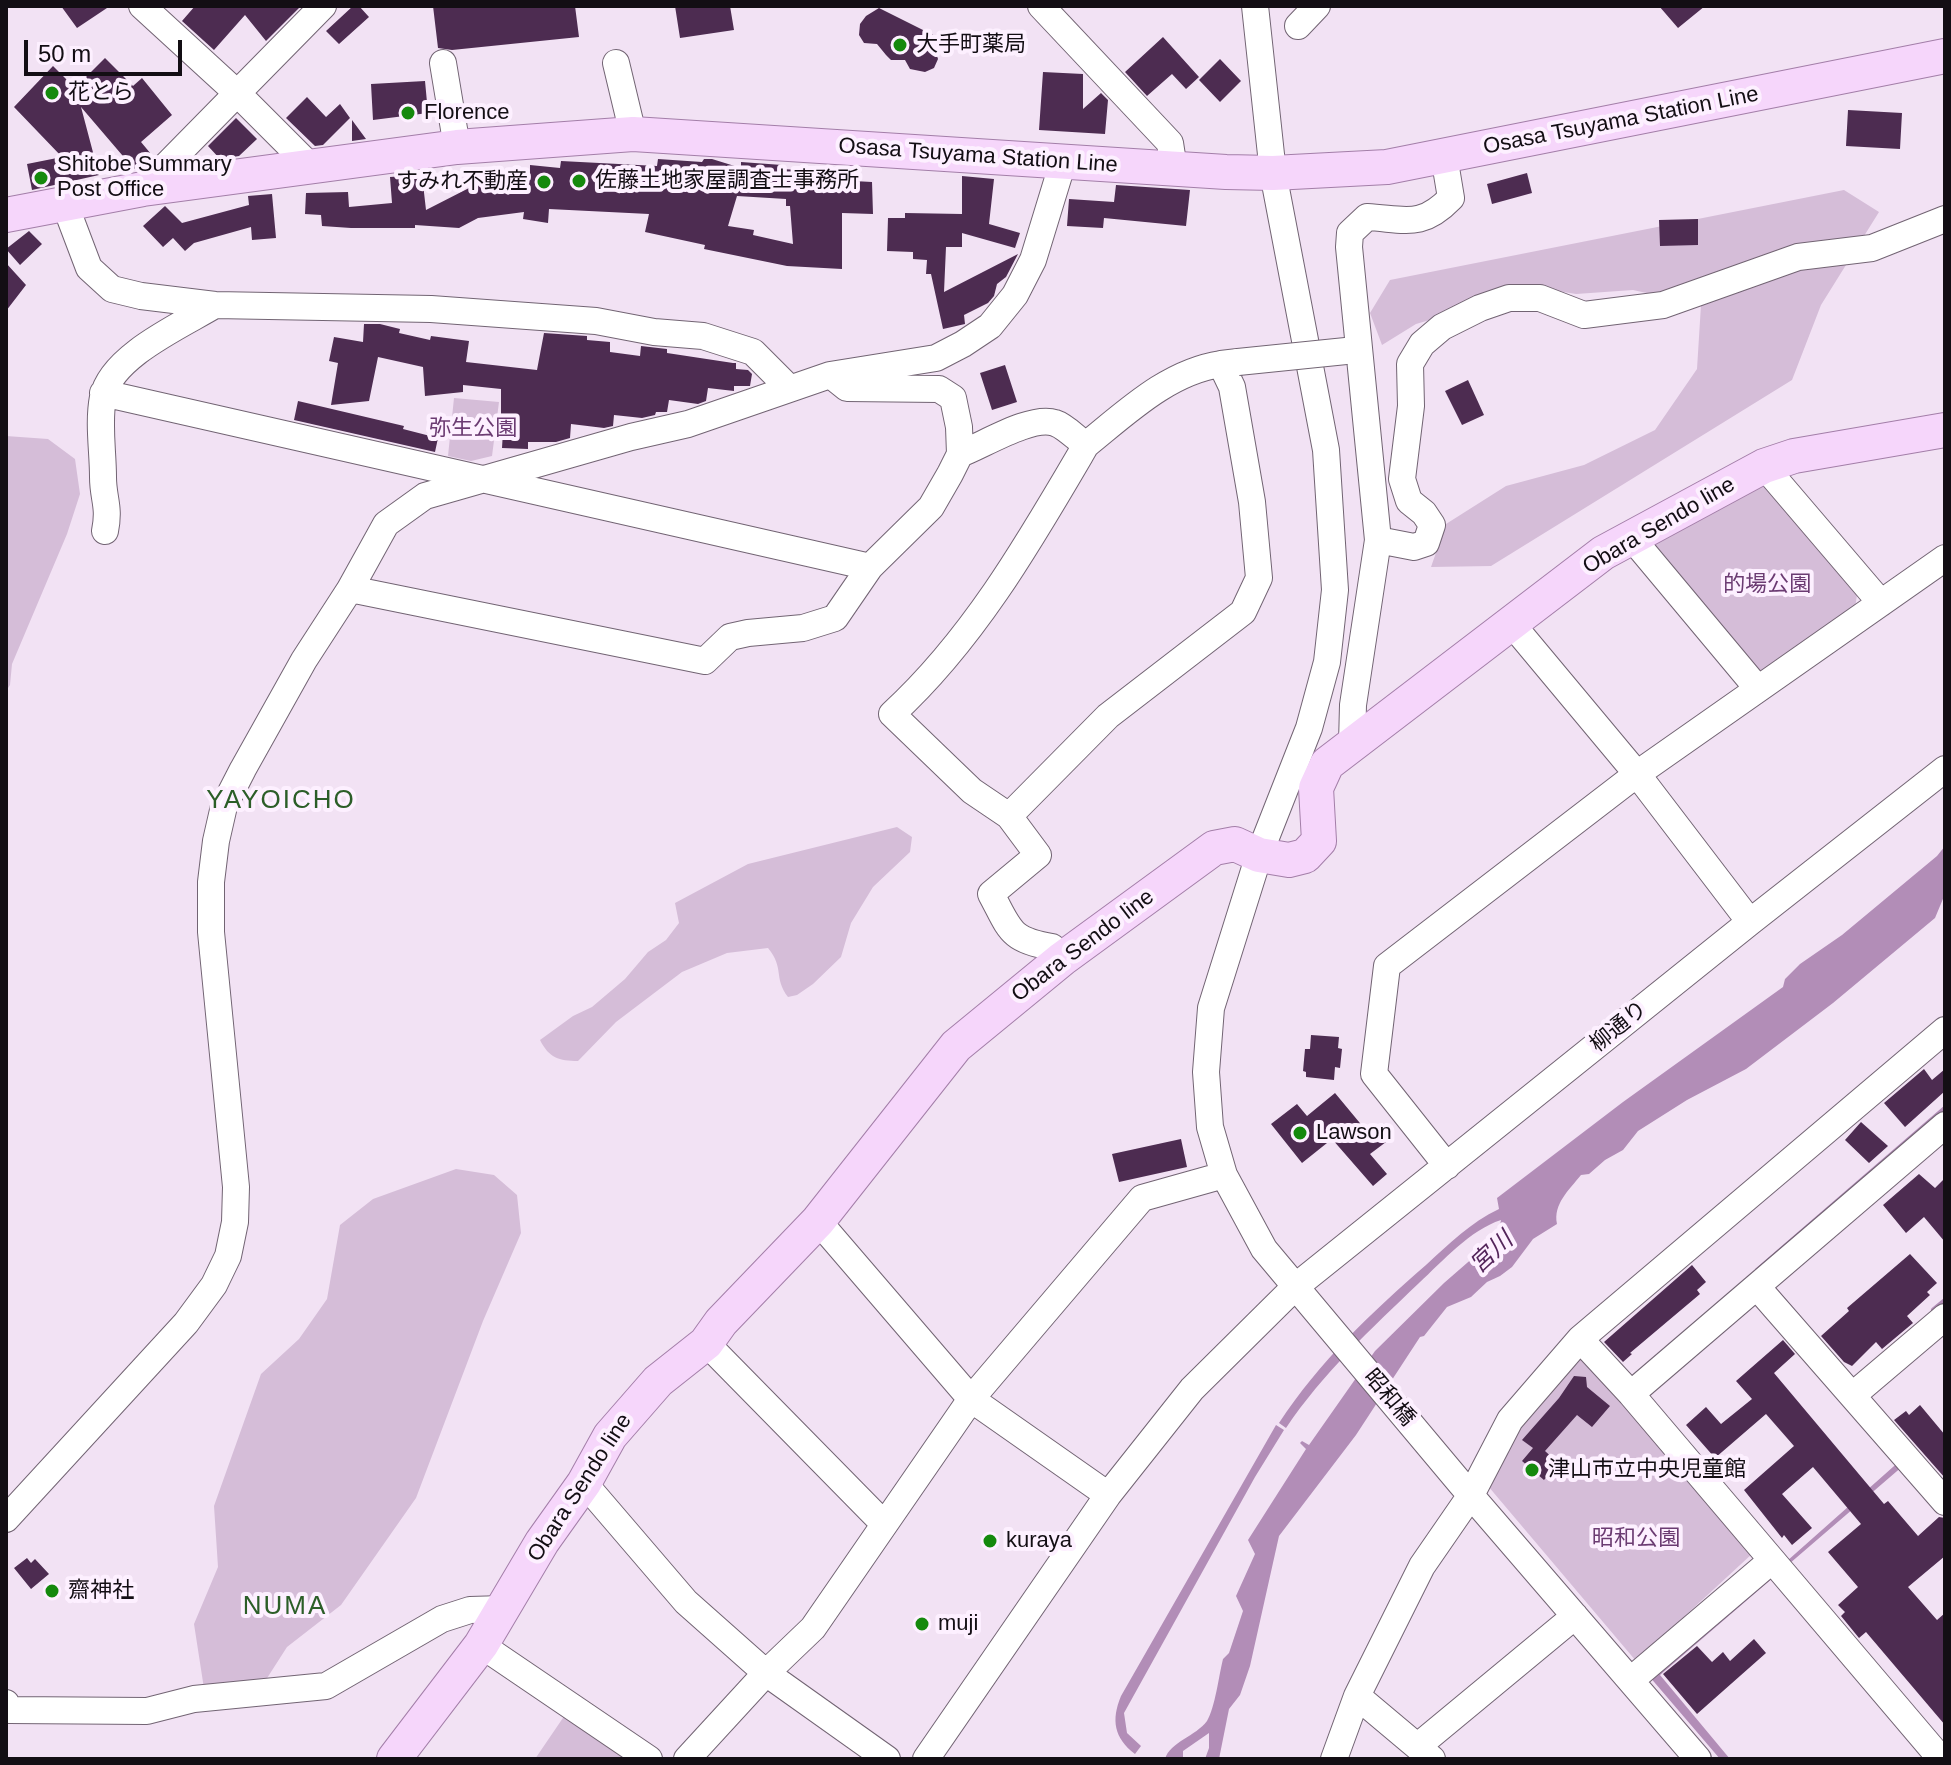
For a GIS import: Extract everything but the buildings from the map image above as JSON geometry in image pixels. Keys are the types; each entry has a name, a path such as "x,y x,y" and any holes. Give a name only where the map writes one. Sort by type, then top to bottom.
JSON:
{"main road":[{"name":"Osasa Tsuyama Station Line","path":"6,215 143,189 457,147 633,134 1174,169 1273,173 1387,167 1945,56"},
{"name":"Obara Sendo line","path":"394,1759 481,1645 542,1542 584,1483 610,1436 658,1381 706,1343 721,1322 818,1221 956,1046 1062,959 1214,848 1235,844 1259,855 1289,860 1305,856 1319,841 1316,788 1327,764 1603,553 1764,466 1794,456 1944,433"}],"street":[{"path":"142,6 237,93 311,167"},
{"path":"143,189 323,6"},
{"path":"1041,6 1170,143 1174,169"},
{"name":"昭和橋","path":"1255,6 1273,173 1326,450 1335,590 1327,662 1309,728 1259,855 1211,1008 1206,1072 1210,1127 1224,1175 1264,1249 1698,1759"},
{"path":"1298,26 1317,6"},
{"path":"443,63 457,147"},
{"path":"616,63 633,134"},
{"path":"1352,743 1353,705 1378,540 1352,350 1350,233 1367,217 1394,221 1422,219 1436,214 1451,198 1444,156"},
{"path":"6,1519 186,1323 214,1285 228,1256 235,1222 236,1187 211,932 211,882 216,841 224,806 243,769 386,524 425,496 631,437 688,424 830,375 936,358 990,326 1015,295 1033,260 1063,162"},
{"path":"64,202 89,268 112,289 141,296 215,305 431,309 596,321 654,332 703,336 753,352 788,387"},
{"path":"1378,540 1414,547 1426,543 1432,525 1424,513 1409,501 1402,479 1411,406 1410,364 1422,344 1442,327 1509,298 1540,298 1584,315 1663,305 1798,257 1872,248 1945,219"},
{"path":"105,531 109,510 103,487 100,419 103,393 115,372 137,352 215,305"},
{"path":"1062,959 1052,947 1032,944 1013,935 991,894 1038,855 1009,816 972,791 892,714 921,687 967,630 1043,519 1086,445 1139,403 1184,373 1230,363 1352,350"},
{"path":"1009,816 1108,716 1243,612 1259,578 1230,363"},
{"path":"350,589 705,661 730,637 803,628 835,618 870,567 931,507 960,454 953,398 939,389 847,388 830,375"},
{"path":"103,393 870,567"},
{"path":"960,454 994,441 1026,423 1055,423 1086,445"},
{"path":"1764,466 1881,603"},
{"path":"1631,537 1758,689"},
{"path":"1447,1166 1374,1074 1387,966 1637,774 1945,558"},
{"path":"1511,623 1637,774 1750,922"},
{"name":"柳通り","path":"926,1759 1108,1495 1192,1389 1295,1287 1945,769"},
{"path":"1334,1759 1357,1696 1422,1566 1510,1420 1580,1339 1945,1030"},
{"path":"1631,1394 1945,1125"},
{"path":"687,1759 766,1673 813,1628 971,1399 1142,1198 1224,1175"},
{"path":"818,1221 971,1399 1108,1495"},
{"path":"1758,1288 1945,1502"},
{"path":"1853,1395 1945,1317"},
{"path":"1580,1339 1631,1394 1941,1759"},
{"path":"706,1343 884,1524"},
{"path":"584,1483 686,1602 766,1673 887,1759"},
{"path":"1631,1680 1771,1561"},
{"path":"6,1703 9,1710 147,1711 194,1699 326,1686 442,1619 470,1610 503,1609"},
{"path":"1357,1696 1425,1753 1575,1616"},
{"path":"481,1645 649,1759"}],"green space":[{"path":"1844,190 1879,212 1821,305 1792,380 1491,566 1431,567 1446,524 1506,486 1584,465 1655,430 1697,369 1701,305 1633,290 1576,294 1521,285 1460,311 1416,324 1382,345 1370,313 1390,280"},
{"name":"弥生公園","path":"454,398 499,402 492,456 471,461 448,456"},
{"path":"6,436 48,439 75,459 80,494 67,534 12,664 10,685 6,691"},
{"name":"的場公園","path":"1762,483 1857,595 1855,608 1762,671 1750,665 1653,545"},
{"path":"897,827 912,837 910,852 873,887 851,923 841,957 797,995 788,997 768,948 727,953 682,972 616,1022 578,1061 555,1057 543,1046 540,1040 573,1016 592,1007 625,979 648,952 666,940 679,923 675,903 748,864"},
{"path":"456,1169 494,1175 517,1195 521,1233 483,1321 416,1498 341,1605 287,1647 262,1686 205,1695 194,1624 218,1567 214,1506 261,1374 299,1339 327,1299 340,1225 373,1199"},
{"name":"昭和公園","path":"1582,1358 1753,1553 1636,1661 1488,1486 1523,1420"},
{"path":"567,1712 634,1759 535,1759"}],"water":[{"name":"宮川","path":"1945,846 1945,894 1935,918 1833,1003 1746,1069 1687,1100 1638,1131 1623,1150 1589,1174 1581,1175 1557,1210 1557,1224 1533,1239 1512,1267 1487,1282 1471,1297 1447,1307 1420,1337 1356,1435 1279,1536 1250,1666 1240,1695 1229,1709 1219,1759 1205,1759 1209,1733 1183,1751 1183,1759 1165,1759 1172,1748 1202,1726 1210,1715 1223,1659 1229,1653 1243,1611 1236,1596 1255,1554 1248,1540 1306,1449 1300,1443 1309,1445 1375,1351 1444,1283 1498,1236 1501,1220 1478,1231 1457,1247 1383,1317 1332,1370 1286,1428 1279,1423 1311,1379 1347,1339 1406,1283 1461,1234 1499,1209 1497,1198 1623,1102 1783,987 1785,979 1800,964 1842,935"},
{"path":"1945,1105 1945,1112 1761,1270 1918,1453 1660,1675 1730,1759 1720,1759 1649,1676 1769,1577 1911,1451 1755,1269"},
{"path":"1276,1425 1284,1430 1124,1713 1127,1733 1141,1746 1135,1754 1123,1742 1116,1728 1121,1696"}],"waterway":[{"path":"1934,1310 1945,1301"}],"place":[{"name":"大手町薬局","path":"900,45"},
{"name":"花とら","path":"52,93"},
{"name":"Florence","path":"408,113"},
{"name":"Shitobe Summary Post Office","path":"41,178"},
{"name":"佐藤土地家屋調査士事務所","path":"579,181"},
{"name":"すみれ不動産","path":"544,182"},
{"name":"Lawson","path":"1300,1133"},
{"name":"津山市立中央児童館","path":"1532,1470"},
{"name":"kuraya","path":"990,1541"},
{"name":"齋神社","path":"52,1591"},
{"name":"muji","path":"922,1624"}],"district":[{"name":"YAYOICHO","path":"281,801"},
{"name":"NUMA","path":"285,1607"}]}
